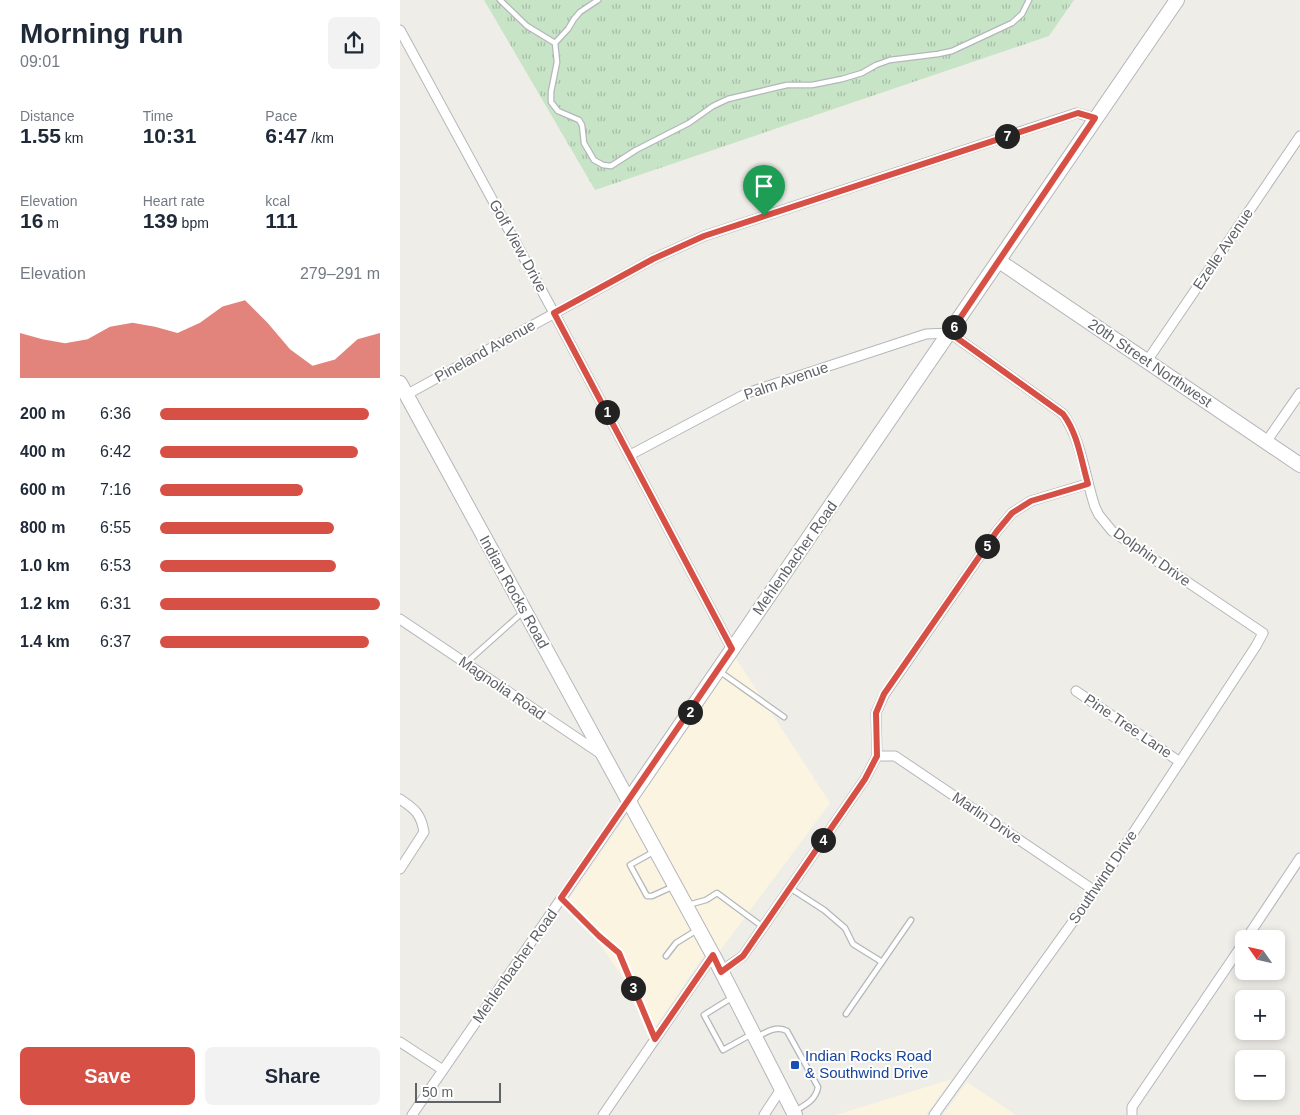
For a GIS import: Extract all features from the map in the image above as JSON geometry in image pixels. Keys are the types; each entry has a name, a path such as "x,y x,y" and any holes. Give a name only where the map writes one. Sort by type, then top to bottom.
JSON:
{"street":[{"name":"Mehlenbacher Road","path":"412,1115 1177,0"},
{"name":"Golf View Drive","path":"401,34 554,313 732,649"},
{"name":"Pineland Avenue","path":"403,389 554,313 653,259 704,236 1078,113 1095,118"},
{"name":"Ezelle Avenue","path":"1147,361 1300,136"},
{"name":"20th Street Northwest","path":"999,261 1300,465"},
{"name":"Palm Avenue","path":"630,455 748,393 926,334 950,333"},
{"name":"Dolphin Drive","path":"950,333 1063,414 1070,424 1076,439 1088,484 1099,515 1112,531 1263,632"},
{"name":"Indian Rocks Road","path":"403,389 699,929 794,1114"},
{"path":"1266,442 1300,393"},
{"path":"721,972 743,956 865,779 877,756 876,713 884,694 997,531 1012,513 1031,501 1088,484"},
{"name":"Magnolia Road","path":"400,619 604,756"},
{"name":"Southwind Drive","path":"934,1115 1095,892 1263,632"},
{"name":"Pine Tree Lane","path":"1076,691 1180,762"},
{"name":"Marlin Drive","path":"877,756 895,756 1095,892"},
{"path":"400,799 414,808 422,820 424,832 400,869"},
{"path":"1252,930 1300,858"},
{"path":"603,1115 713,955"},
{"path":"1132,1115 1132,1107 1235,955"},
{"path":"400,1042 443,1070"},
{"path":"764,1115 781,1089"}],"lane":[{"path":"500,0 527,26 554,43 557,62 551,102 558,111 579,120 582,125 584,143 594,160 611,166 728,99 787,85 812,85 842,79 862,73 890,60 952,51 1012,23 1022,14 1030,0"},
{"path":"554,43 568,29 580,12 598,0"},
{"path":"465,663 524,611"},
{"path":"718,670 784,717"},
{"path":"656,851 630,865 647,896 652,896 675,886"},
{"path":"790,888 824,910 845,928 853,944 882,962"},
{"path":"686,905 706,900 717,893 763,927"},
{"path":"561,898 619,953 655,1039"},
{"path":"846,1014 910,920"},
{"path":"666,956 673,946 699,929"},
{"path":"734,997 704,1015 723,1050 754,1036 776,1029 782,1028 787,1031 818,1087 817,1094 813,1100 794,1114"}],"shaded area":[{"path":"735,657 830,803 719,952 637,801"},
{"path":"629,812 705,954 656,1026 569,899"},
{"path":"952,1079 926,1115 836,1115"},
{"path":"967,1082 1016,1115 943,1115"}],"green space":[{"path":"484,0 1074,0 1049,36 595,190"}],"place":[{"name":"Indian Rocks Road & Southwind Drive","path":"795,1065"}],"route":[{"path":"1078,113 1095,118 950,333 1055,406 1063,414 1070,424 1076,439 1088,484 1031,501 1012,513 997,531 884,694 876,713 877,756 865,779 743,956 721,972 713,955 655,1039 619,953 561,898 732,649 554,313 653,259 704,236 764,216 1078,113"}]}
